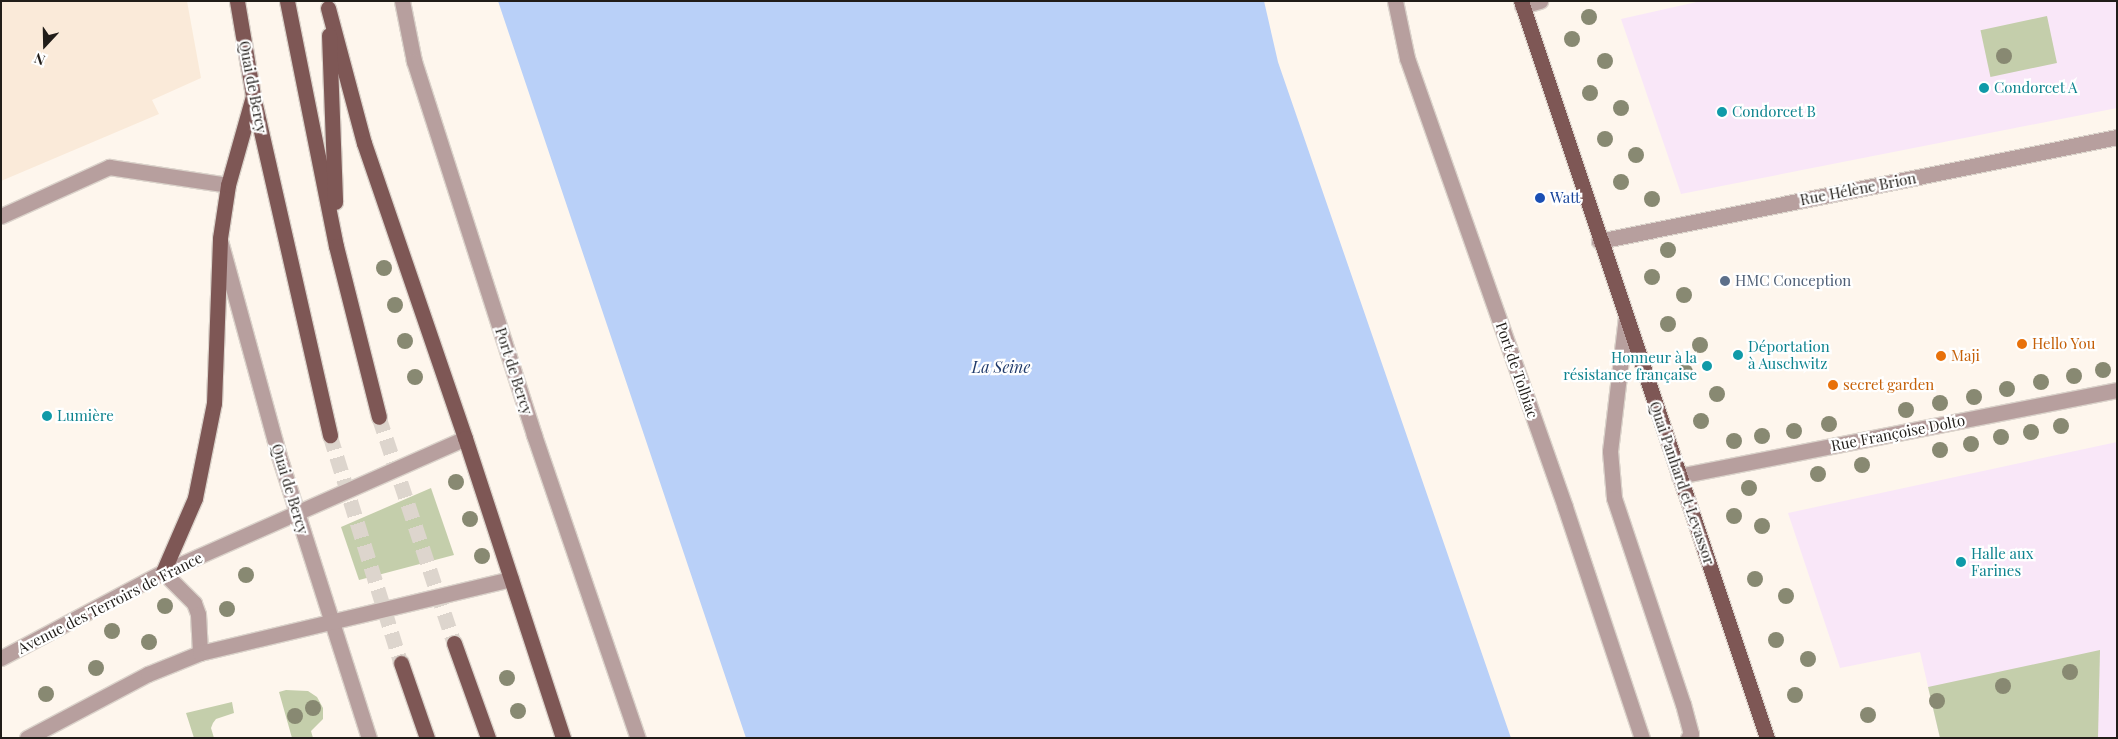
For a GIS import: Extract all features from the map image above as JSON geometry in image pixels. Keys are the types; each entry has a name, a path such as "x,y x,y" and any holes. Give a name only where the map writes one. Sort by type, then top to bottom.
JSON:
{"main road":[{"name":"Quai de Bercy","path":"237,1 253,96 330,435"},
{"path":"287,1 336,246 379,417"},
{"path":"328,4 336,246"},
{"path":"328,4 364,143 465,438 563,738"},
{"name":"Quai Panhard et Levassor","path":"1521,4 1767,738"},
{"path":"163,572 195,498 214,402 220,238 228,185 253,96"},
{"path":"454,643 488,738"},
{"path":"401,663 427,738"}],"street":[{"name":"Port de Bercy","path":"402,1 414,61 516,378 638,738"},
{"name":"Port de Tolbiac","path":"1394,1 1407,58 1565,507 1642,738"},
{"path":"1521,4 1540,1"},
{"name":"Rue Hélène Brion","path":"1599,241 2117,137"},
{"path":"1,216 109,167 228,185"},
{"name":"Quai de Bercy","path":"220,238 278,453 369,738"},
{"path":"1626,317 1610,451 1614,498 1683,704 1690,734 1688,738"},
{"name":"Rue Françoise Dolto","path":"1679,476 2117,390"},
{"name":"Avenue des Terroirs de France","path":"1,658 163,572 465,438"},
{"path":"163,572 194,603 198,614 200,653"},
{"path":"27,738 148,674 200,653 511,579"}],"shaded area":[{"path":"1,1 187,1 201,78 152,100 159,114 1,181"},
{"path":"1701,1 2117,1 2117,108 1681,194 1621,19"},
{"name":"Halle aux Farines","path":"2117,442 2117,738 1940,738 1920,652 1840,668 1788,513"}],"green space":[{"path":"2047,16 2057,63 1990,77 1980,30"},
{"path":"431,488 454,555 359,580 341,527"},
{"path":"2100,650 2098,738 1940,738 1928,687"},
{"path":"286,690 308,691 317,697 323,708 323,719 311,731 313,738 292,738 279,692"},
{"path":"232,702 234,713 216,719 213,723 211,728 214,738 194,738 186,713"}],"water":[{"name":"La Seine","path":"498,1 1264,1 1278,62 1511,738 746,738"}],"tunnel":[{"path":"379,417 454,643"},
{"path":"330,435 401,663"}],"place":[{"name":"Condorcet A","path":"1984,88"},
{"name":"Condorcet B","path":"1722,112"},
{"name":"Watt","path":"1540,198"},
{"name":"HMC Conception","path":"1725,281"},
{"name":"Hello You","path":"2022,344"},
{"name":"Déportation à Auschwitz","path":"1738,355"},
{"name":"Maji","path":"1941,356"},
{"name":"Honneur à la résistance française","path":"1707,366"},
{"name":"secret garden","path":"1833,385"},
{"name":"Lumière","path":"47,416"},
{"name":"Halle aux Farines","path":"1961,562"}]}
